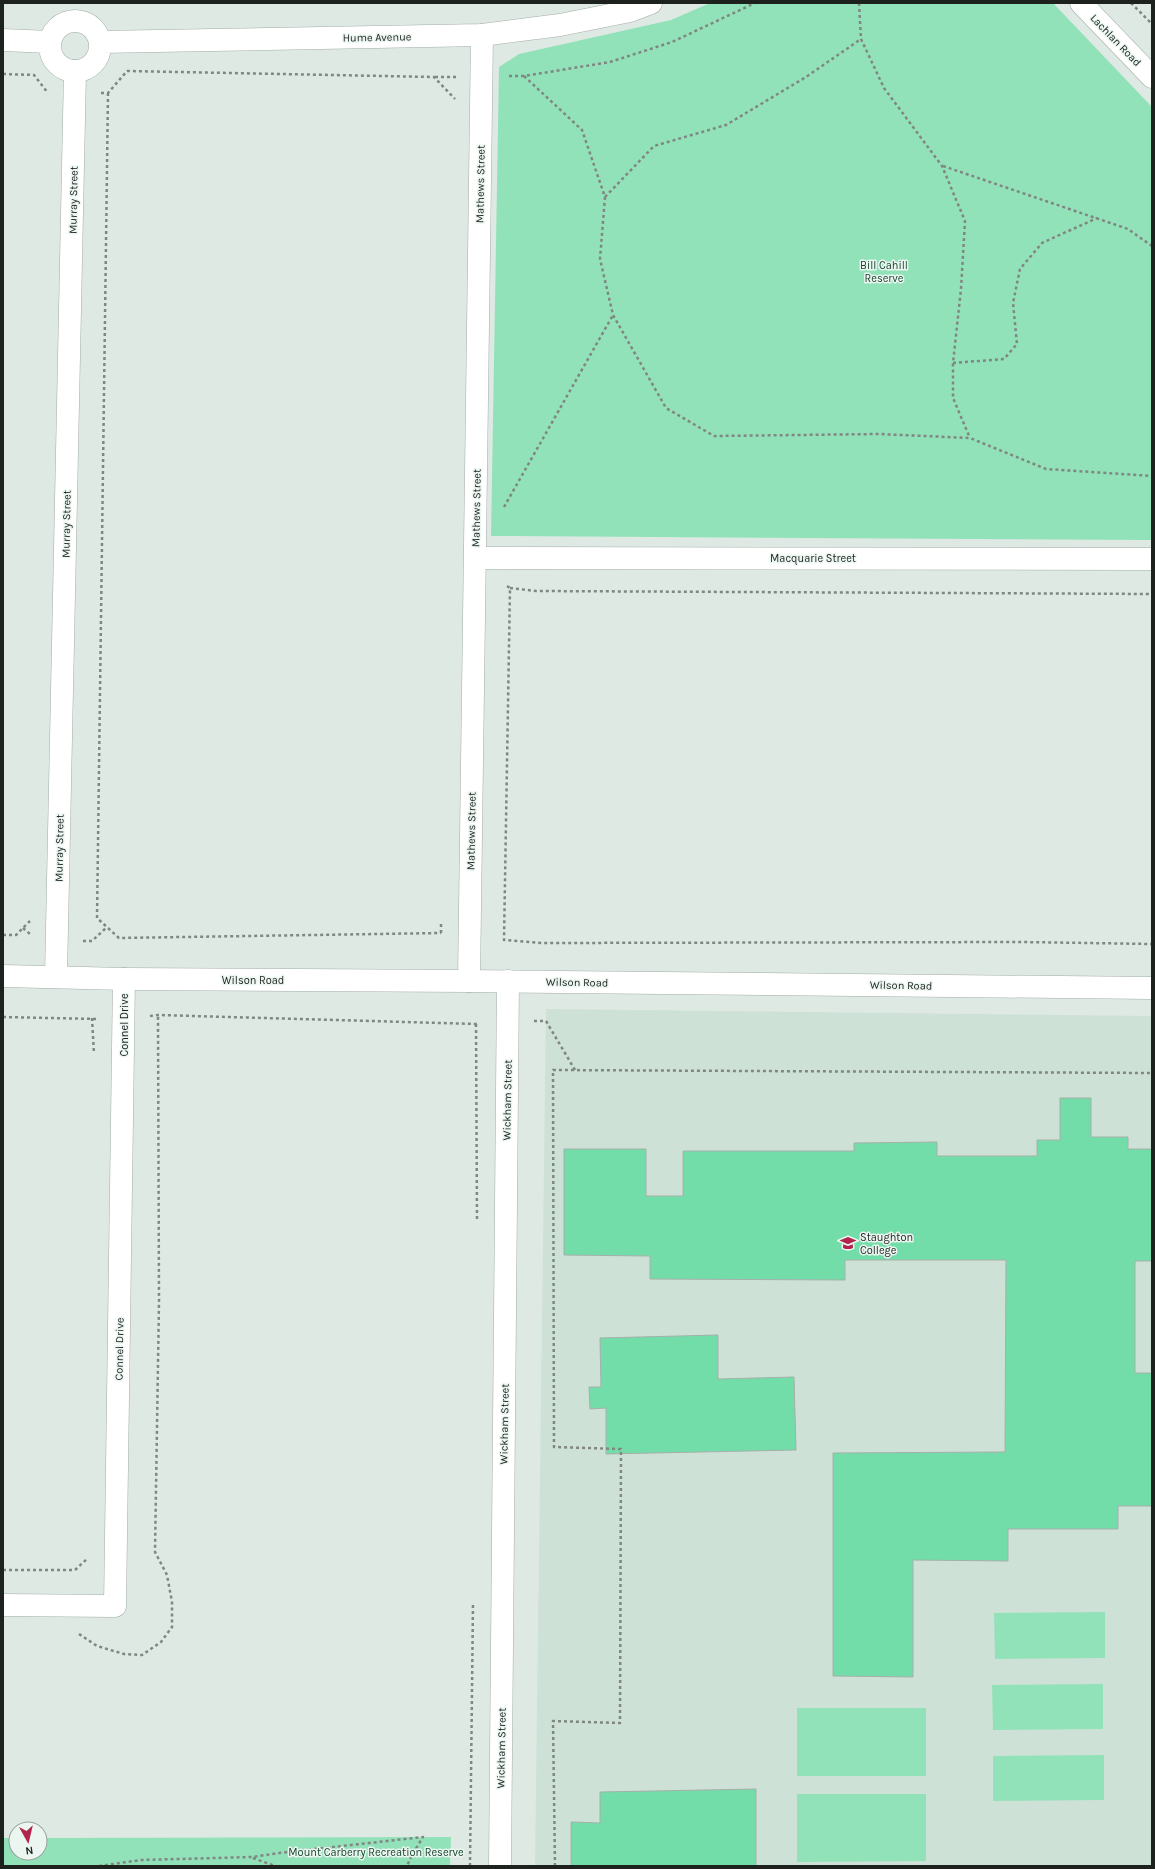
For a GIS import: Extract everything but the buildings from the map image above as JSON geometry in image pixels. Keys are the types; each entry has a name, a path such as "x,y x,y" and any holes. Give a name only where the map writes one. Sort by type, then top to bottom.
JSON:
{"street":[{"name":"Hume Avenue","path":"100,42 482,34 560,25 630,11 651,3"},
{"name":"Lachlan Road","path":"1081,3 1152,77"},
{"path":"74,20 91,26 97,33 100,42 97,59 91,65 76,71 60,66 54,60 50,51 50,42 52,34 57,27 65,22 74,20"},
{"name":"Mathews Street","path":"469,980 482,34"},
{"path":"3,40 50,42"},
{"name":"Murray Street","path":"56,976 76,71"},
{"name":"Macquarie Street","path":"475,558 1152,559"},
{"name":"Wilson Road","path":"3,976 56,976 124,979 469,980 1152,988"},
{"name":"Connel Drive","path":"3,1604 115,1606 125,1020 124,979"},
{"name":"Wickham Street","path":"500,1866 508,981"}],"path":[{"path":"441,917 441,933 119,938 97,918 108,93 127,71 434,77 524,76 610,62 672,42 755,3"},
{"path":"859,3 861,39 884,88 942,166 965,221 961,289 953,363 953,398 970,438"},
{"path":"1131,3 1152,24"},
{"path":"605,196 654,146 726,125 806,77 861,39"},
{"path":"3,74 34,75 47,93 108,93"},
{"path":"524,76 582,130 605,196 600,259 613,314 666,408 714,436 879,434 970,438 1046,469 1152,476"},
{"path":"434,77 455,99 455,107"},
{"path":"942,166 1128,229 1152,246"},
{"path":"953,363 1004,359 1017,344 1013,303 1020,269 1042,243 1098,218"},
{"path":"502,509 613,314"},
{"path":"475,558 510,588 536,591 1152,594"},
{"path":"510,588 504,940 542,943 1022,942 1152,944"},
{"path":"3,1017 125,1020 158,1015 476,1024 477,1223"},
{"path":"92,1018 95,1061"},
{"path":"554,1866 553,1721 620,1723 621,1449 554,1446 553,1070 1152,1073"},
{"path":"3,1570 74,1570 89,1556"},
{"path":"470,1866 474,1596"},
{"path":"99,1866 141,1860 252,1857 309,1849 424,1837 412,1855 407,1866"},
{"path":"252,1857 275,1866"}],"shaded area":[{"name":"Staughton College","path":"546,1009 1152,1016 1152,1866 535,1866"}],"green space":[{"name":"Bill Cahill Reserve","path":"710,3 1053,3 1152,107 1152,540 491,536 499,67 519,54 671,20"},
{"path":"1105,1612 1105,1658 995,1659 994,1613"},
{"path":"1103,1684 1103,1729 993,1730 992,1685"},
{"path":"797,1708 926,1708 926,1776 797,1776"},
{"path":"1104,1755 1104,1800 993,1801 993,1756"},
{"path":"797,1794 926,1794 926,1861 797,1862"},
{"name":"Mount Carberry Recreation Reserve","path":"451,1837 450,1866 3,1866 3,1838 8,1838 8,1861 48,1861 48,1838"}],"place":[{"name":"Staughton College","path":"848,1243"}]}
